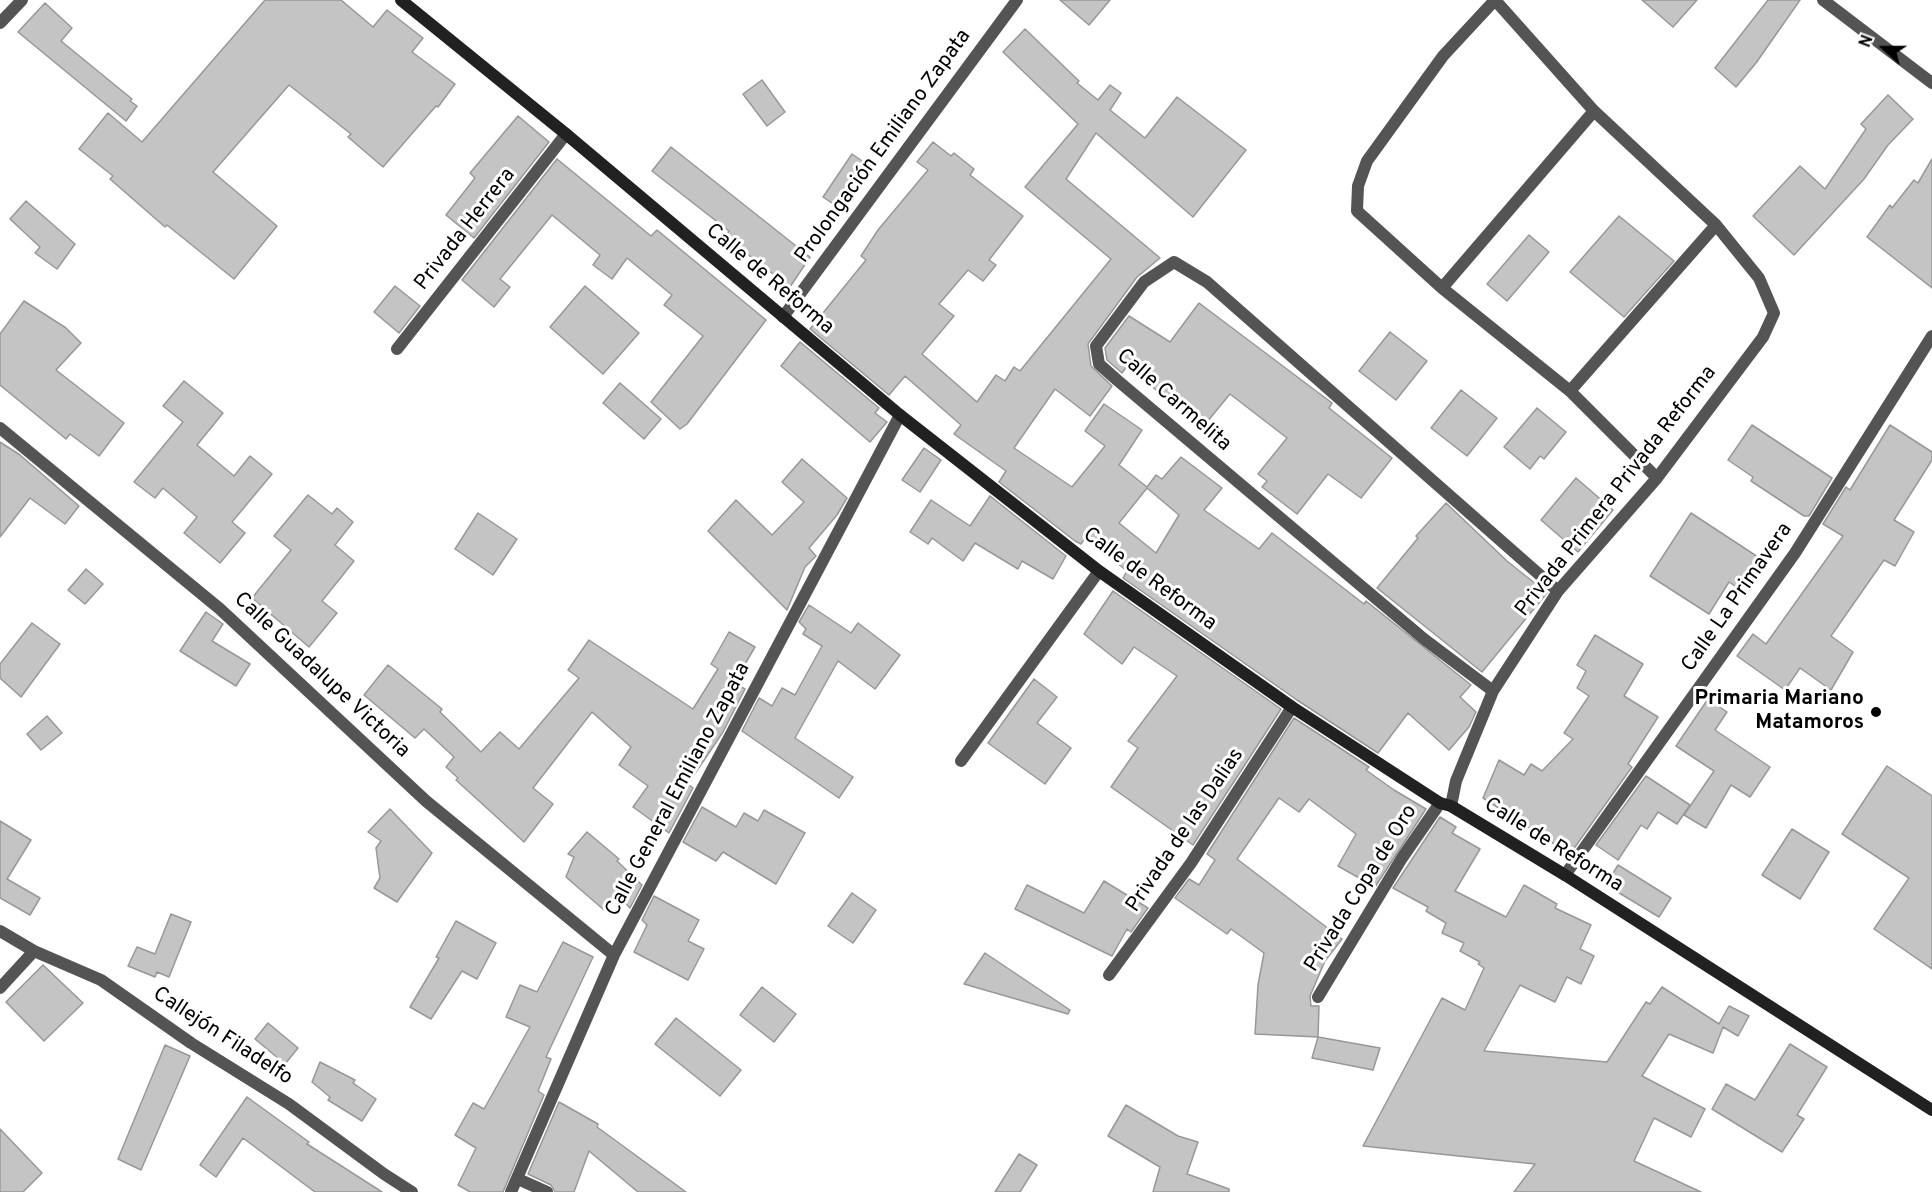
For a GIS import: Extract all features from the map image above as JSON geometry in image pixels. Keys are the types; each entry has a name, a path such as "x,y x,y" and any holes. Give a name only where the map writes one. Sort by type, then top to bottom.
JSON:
{"main road":[{"name":"Calle de Reforma","path":"401,0 566,134 900,415 1099,571 1292,707 1445,804 1565,875 1932,1110"}],"street":[{"path":"0,23 22,0"},
{"name":"Prolongación Emiliano Zapata","path":"783,317 1017,0"},
{"path":"1495,0 1443,56 1367,161 1358,186 1357,211 1442,288 1569,391 1657,478"},
{"name":"Privada Primera Privada Reforma","path":"1445,804 1493,691 1558,591 1657,478 1762,337 1774,313 1759,278 1716,225 1594,111 1495,0"},
{"path":"1823,0 1932,83"},
{"path":"1442,288 1594,111"},
{"name":"Privada Herrera","path":"397,349 566,134"},
{"path":"1569,391 1716,225"},
{"name":"Calle Carmelita","path":"1493,691 1424,639 1117,380 1099,364 1096,346 1144,282 1174,262 1207,282 1558,591"},
{"name":"Calle La Primavera","path":"1565,875 1795,554 1932,336"},
{"name":"Calle General Emiliano Zapata","path":"511,1192 614,954 900,415"},
{"name":"Calle Guadalupe Victoria","path":"0,428 220,609 426,801 614,954"},
{"path":"961,761 1099,571"},
{"name":"Privada de las Dalias","path":"1109,975 1191,864 1292,707"},
{"name":"Privada Copa de Oro","path":"1318,997 1402,858 1445,804"},
{"name":"Callejón Filadelfo","path":"0,931 34,951 101,980 191,1043 289,1104 412,1192"},
{"path":"0,988 34,951"},
{"path":"518,1179 547,1192"}],"building":[{"path":"265,0 341,0 373,27 387,10 423,38 412,52 455,84 438,107 436,106 383,167 348,137 351,134 289,85 213,172 277,226 234,279 167,225 165,227 110,179 113,176 79,149 108,113 142,142"},
{"path":"1060,0 1110,0 1089,25"},
{"path":"1642,0 1697,0 1673,27"},
{"path":"1768,0 1800,0 1756,63 1736,87 1715,68"},
{"path":"45,3 72,28 61,41 132,99 130,101 137,106 126,121 18,32"},
{"path":"1025,29 1079,81 1077,83 1098,100 1110,85 1121,93 1110,110 1145,138 1177,97 1246,150 1193,217 1096,133 1066,179 1160,258 1137,277 1088,344 1091,366 1112,386 1090,416 1055,389 1014,448 1072,487 1105,446 1085,431 1104,404 1142,430 1119,465 1147,487 1156,475 1162,479 1181,457 1222,488 1204,510 1259,549 1272,533 1364,604 1366,601 1471,685 1460,697 1476,712 1469,727 1449,750 1408,713 1378,753 1297,700 1123,578 1127,571 1085,538 1081,544 1075,541 999,482 1006,471 954,434 961,425 905,376 889,395 810,329 866,260 861,256 878,230 928,170 917,162 933,142 951,156 954,153 974,169 970,175 1023,216 989,260 996,265 983,281 968,270 939,304 954,316 922,354 977,402 996,375 1005,381 1014,367 1020,371 1111,259 1025,187 1078,124 1003,52","holes":["1147,488 1179,515 1156,553 1119,523"]},
{"path":"762,80 785,112 767,126 743,94"},
{"path":"1888,95 1913,119 1888,145 1864,179 1794,255 1753,216 1800,166 1825,189 1866,129 1861,124"},
{"path":"518,116 549,142 474,238 446,215 475,178 470,173"},
{"path":"671,147 810,257 790,287 725,237 729,231 652,171"},
{"path":"852,154 871,167 842,210 823,197"},
{"path":"557,159 651,236 657,230 766,320 687,424 680,429 651,402 703,336 664,305 672,295 627,258 612,279 593,265 600,255 552,215 500,279 510,287 494,307 462,280"},
{"path":"1932,159 1932,288 1867,237 1890,205 1892,208 1914,180 1918,183"},
{"path":"26,201 75,244 57,269 35,253 40,247 10,219"},
{"path":"1619,216 1674,261 1624,317 1570,272"},
{"path":"1529,235 1549,252 1507,301 1487,284"},
{"path":"395,286 420,306 399,333 374,312"},
{"path":"585,286 639,333 603,374 550,327"},
{"path":"24,301 66,328 81,343 56,370 124,423 99,456 70,434 66,439 0,385 0,334"},
{"path":"1199,303 1332,403 1329,408 1392,458 1361,498 1328,474 1297,514 1262,487 1267,481 1258,474 1287,438 1230,394 1202,428 1127,366 1122,373 1107,360 1105,348 1129,316 1170,342"},
{"path":"1390,332 1427,361 1396,400 1359,371"},
{"path":"800,342 879,408 875,413 887,422 870,442 781,366"},
{"path":"184,381 223,413 197,445 234,476 250,456 272,474 232,522 245,533 220,563 184,533 197,517 163,488 155,498 134,482 183,422 163,406"},
{"path":"620,383 661,419 644,439 603,403"},
{"path":"1461,390 1497,418 1467,456 1431,428"},
{"path":"1537,408 1566,432 1544,459 1540,456 1530,469 1504,447"},
{"path":"1752,425 1832,478 1809,516 1804,516 1751,481 1753,477 1728,460"},
{"path":"1890,425 1932,452 1932,460 1894,520 1914,532 1895,566 1884,560 1831,636 1853,652 1831,690 1800,668 1785,690 1737,656 1753,634 1766,644 1843,536 1823,524 1846,487 1850,490"},
{"path":"0,442 20,455 79,506 65,524 30,498 0,537"},
{"path":"924,448 941,460 920,492 902,480"},
{"path":"802,459 847,498 837,515 809,548 816,556 805,567 787,610 708,531 736,500 772,535 804,502 782,482"},
{"path":"1576,478 1613,510 1578,552 1541,520"},
{"path":"308,495 332,514 337,508 353,522 335,545 354,561 322,601 337,613 309,647 252,598 291,550 274,536"},
{"path":"990,496 1066,556 1053,579 1022,561 1018,569 975,543 963,561 932,538 928,544 910,532 931,500 970,526"},
{"path":"1446,503 1507,561 1547,593 1482,672 1377,588 1418,538 1416,536"},
{"path":"478,513 517,539 493,575 455,549"},
{"path":"1691,513 1761,559 1741,590 1729,582 1709,614 1650,576"},
{"path":"86,569 103,584 85,604 68,590"},
{"path":"1113,591 1281,709 1193,845 1111,787 1138,748 1128,741 1177,676 1134,647 1122,664 1084,634"},
{"path":"809,605 851,633 858,623 900,655 875,689 838,661 795,738 853,777 839,798 742,731 759,698 772,706 782,688 795,695 822,646 803,634 806,629 799,622"},
{"path":"206,612 223,624 212,641 250,664 236,686 180,651"},
{"path":"32,623 60,644 21,697 0,678 0,664"},
{"path":"729,632 755,647 734,683 745,689 723,732 688,784 693,788 669,833 633,807 648,786 619,765 631,747 592,712 533,788 553,804 524,842 456,780 458,778 446,767 454,757 424,729 415,738 364,695 388,665 442,709 440,712 481,752 500,732 519,749 579,678 568,670 589,640 693,709 718,669 711,664"},
{"path":"1595,635 1643,664 1624,696 1658,717 1628,764 1632,767 1570,854 1483,798 1499,760 1524,775 1531,764 1542,771 1573,739 1564,733 1589,696 1577,688 1586,671 1577,665"},
{"path":"1034,679 1057,697 1037,723 1071,748 1045,784 988,743"},
{"path":"1708,699 1727,712 1715,730 1770,767 1750,797 1731,785 1706,828 1684,815 1714,771 1676,746"},
{"path":"47,716 62,733 41,750 27,734"},
{"path":"1294,718 1369,767 1366,770 1394,790 1426,809 1375,887 1338,866 1356,834 1309,799 1299,812 1279,798 1237,859 1342,939 1325,961 1310,996 1311,1006 1319,1006 1318,1037 1255,1034 1258,985 1264,953 1231,929 1227,934 1175,898 1189,879 1199,885 1215,860 1207,854"},
{"path":"1887,766 1932,796 1932,969 1874,929 1909,878 1842,834"},
{"path":"1646,776 1690,805 1677,824 1658,812 1647,829 1641,825 1618,860 1596,845"},
{"path":"702,807 736,827 744,813 758,821 764,810 805,833 776,884 723,852 716,861 683,842"},
{"path":"390,809 432,853 397,902 374,888 380,878 376,848 381,841 368,832"},
{"path":"1440,817 1456,827 1452,833 1480,849 1455,891 1506,917 1524,885 1557,904 1555,908 1591,925 1580,949 1594,956 1581,984 1567,977 1555,1002 1520,985 1484,1051 1607,1062 1646,1002 1650,1004 1662,987 1719,1024 1729,1006 1749,1016 1738,1036 1723,1027 1713,1053 1669,1034 1642,1076 1705,1109 1691,1137 1654,1118 1634,1161 1701,1192 1514,1192 1535,1164 1363,1146 1442,998 1465,1010 1484,968 1478,964 1480,962 1460,951 1464,943 1442,933 1446,923 1426,911 1428,907 1393,888"},
{"path":"0,821 31,840 7,879 40,898 30,915 0,898"},
{"path":"1792,829 1829,852 1800,899 1762,875"},
{"path":"587,832 619,859 617,861 642,885 630,908 618,896 604,910 566,877 574,857 568,854"},
{"path":"1618,865 1671,898 1659,917 1606,885"},
{"path":"1104,881 1148,908 1131,932 1127,929 1112,956 1015,909 1027,885 1084,913"},
{"path":"852,893 876,910 853,943 828,926"},
{"path":"654,896 699,920 688,941 704,949 688,980 634,952 647,925 642,920"},
{"path":"171,914 191,922 169,977 157,972 155,977 128,966 137,947 155,954"},
{"path":"456,921 496,943 477,979 462,971 431,1019 410,1007 439,958 436,957"},
{"path":"563,942 593,957 546,1057 551,1059 538,1091 544,1095 503,1192 470,1192 458,1185 476,1148 455,1135 473,1103 484,1109 530,1027 506,1017 520,985 537,992"},
{"path":"985,953 1070,1010 1068,1014 964,984"},
{"path":"43,965 83,1003 44,1041 6,1002"},
{"path":"762,987 796,1014 774,1042 740,1015"},
{"path":"676,1018 741,1070 720,1096 655,1044"},
{"path":"268,1023 298,1048 285,1064 255,1039"},
{"path":"1318,1037 1380,1048 1373,1070 1312,1058"},
{"path":"1790,1044 1827,1067 1797,1115 1804,1119 1782,1152 1712,1109 1726,1084 1755,1100"},
{"path":"165,1045 190,1056 141,1170 118,1159"},
{"path":"320,1062 355,1080 353,1083 376,1099 362,1121 328,1100 330,1097 312,1082"},
{"path":"247,1097 309,1142 307,1144 382,1192 315,1192 243,1138 216,1177 200,1165"},
{"path":"559,1102 598,1124 597,1127 686,1192 638,1192 589,1151 574,1192 555,1192 551,1185 528,1174"},
{"path":"1126,1105 1178,1136 1198,1142 1187,1174 1229,1189 1229,1192 1153,1192 1160,1167 1108,1136"},
{"path":"0,1129 42,1173 23,1192 0,1192"},
{"path":"1019,1154 1037,1165 1020,1192 995,1192"}],"place":[{"name":"Primaria Mariano Matamoros","path":"1876,712"}]}
